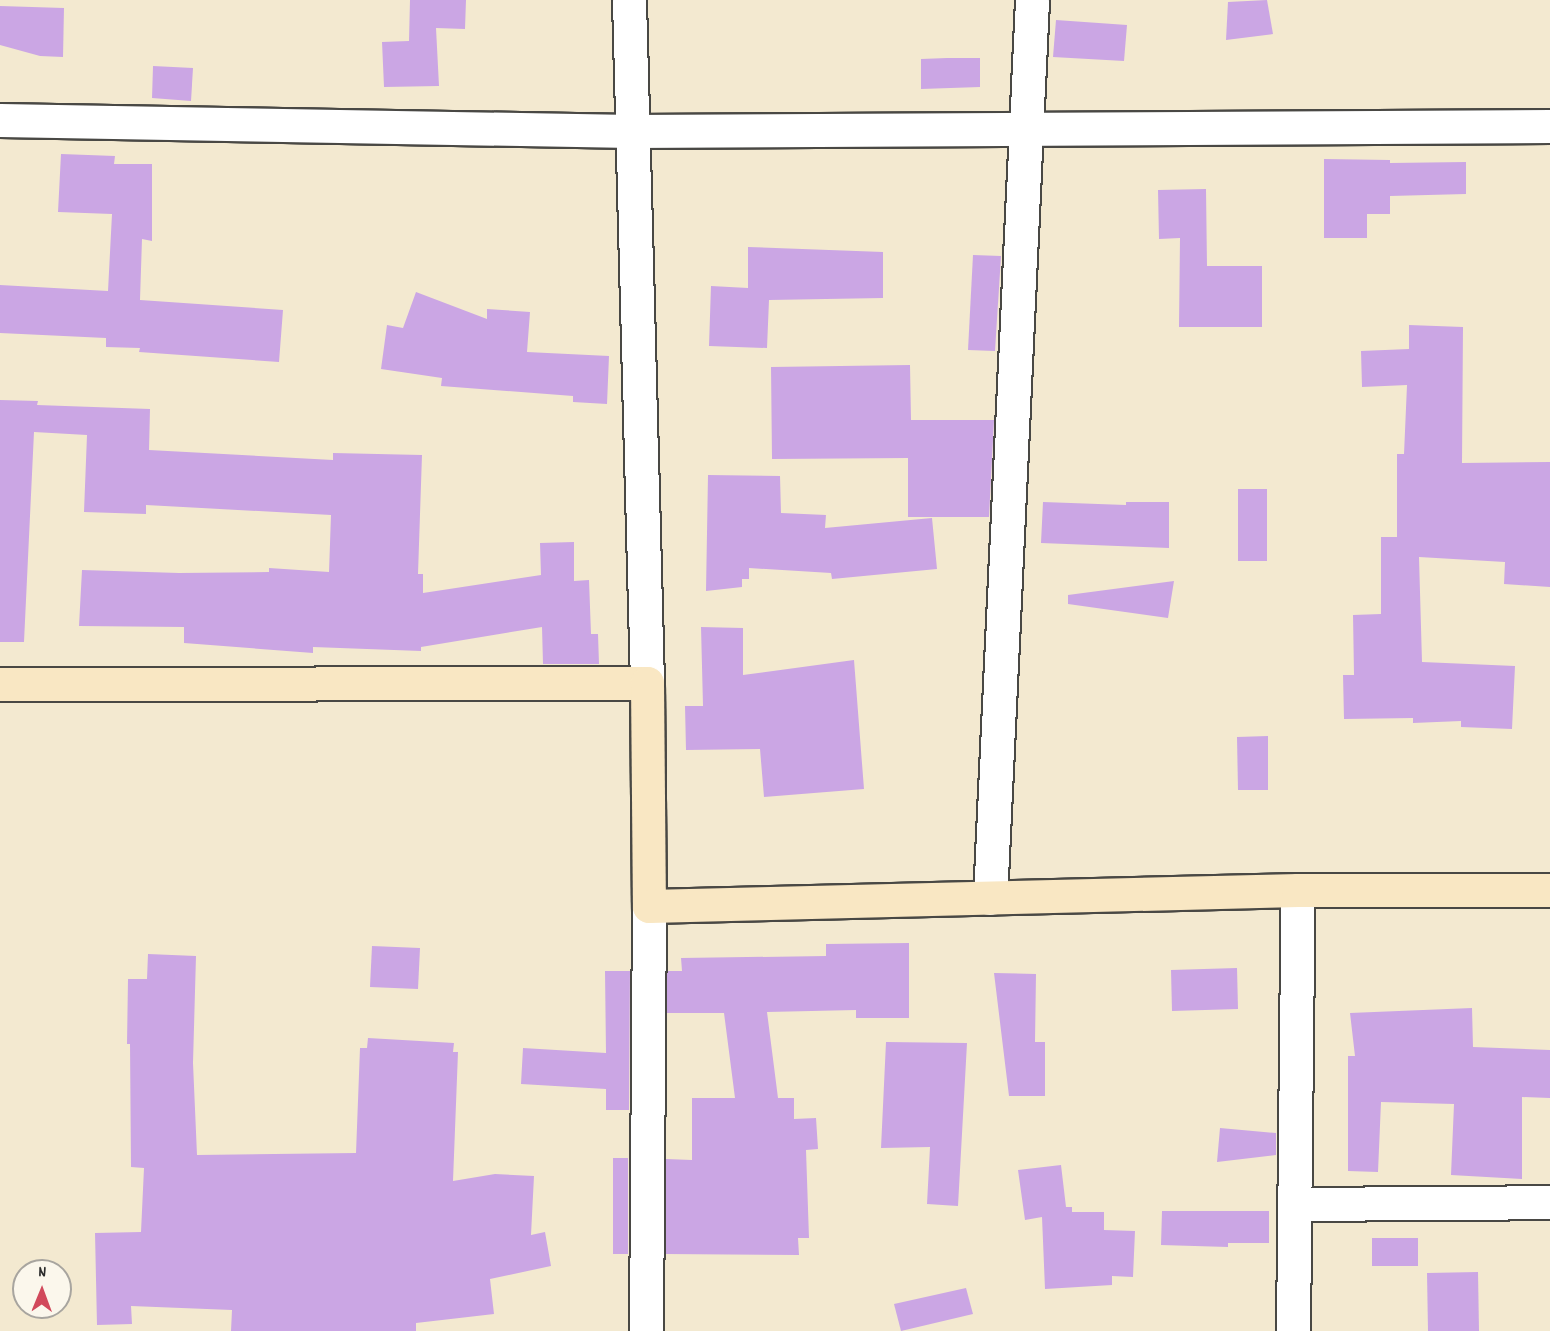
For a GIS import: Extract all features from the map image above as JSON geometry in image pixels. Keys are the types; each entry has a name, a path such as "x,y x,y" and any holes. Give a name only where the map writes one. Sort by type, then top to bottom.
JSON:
{"street":[{"path":"629,0 647,683 649,906 646,1331"},
{"path":"990,898 1032,0"},
{"path":"0,120 632,131 1550,126"},
{"path":"0,684 647,683"},
{"path":"1293,1331 1298,890"},
{"path":"649,906 1298,890 1550,890"},
{"path":"1294,1204 1550,1202"}],"building":[{"path":"410,0 466,0 465,29 436,28 439,86 384,87 382,42 409,41"},
{"path":"1267,0 1273,34 1226,40 1228,2"},
{"path":"0,6 64,8 63,57 40,56 0,45"},
{"path":"1056,20 1127,25 1124,61 1053,57"},
{"path":"980,58 980,87 921,89 921,59"},
{"path":"153,66 193,68 191,101 152,98"},
{"path":"61,154 115,156 114,164 152,164 152,241 142,239 140,300 283,310 279,362 139,352 140,348 106,347 106,338 0,333 0,285 108,291 112,214 58,212"},
{"path":"1324,159 1390,160 1390,163 1466,162 1466,194 1390,196 1390,214 1367,214 1367,238 1324,238"},
{"path":"1206,189 1207,266 1262,266 1262,327 1179,327 1180,238 1159,239 1158,190"},
{"path":"748,247 883,252 883,298 769,300 767,348 709,346 711,286 748,288"},
{"path":"973,255 1001,256 995,351 968,350"},
{"path":"416,292 487,319 487,309 530,312 527,352 609,356 607,404 573,402 573,396 441,386 442,378 381,369 387,325 403,328"},
{"path":"1409,325 1463,327 1462,463 1550,462 1550,587 1504,584 1505,562 1419,557 1422,662 1515,666 1512,729 1461,727 1461,721 1413,723 1413,718 1344,719 1343,675 1354,675 1353,615 1381,614 1381,537 1397,537 1397,454 1404,454 1407,385 1362,387 1361,351 1409,349"},
{"path":"910,365 911,420 994,420 989,517 908,517 908,458 772,459 771,367"},
{"path":"0,400 38,401 37,405 150,409 149,450 333,460 333,453 422,455 418,574 423,574 423,593 541,575 540,543 574,542 574,581 589,580 591,634 598,634 599,664 543,664 542,627 421,647 421,651 313,647 313,653 184,643 184,627 79,626 82,570 179,573 269,572 269,568 329,572 331,515 146,505 146,514 84,512 87,435 34,432 24,642 0,642"},
{"path":"708,475 780,476 781,513 826,515 825,528 932,518 937,569 832,579 831,573 749,568 749,579 742,579 742,587 706,591"},
{"path":"1238,489 1267,489 1267,561 1238,561"},
{"path":"1043,502 1126,505 1126,502 1169,502 1169,548 1041,543"},
{"path":"1174,581 1168,618 1068,604 1068,595"},
{"path":"701,627 743,628 743,675 854,660 864,789 764,797 760,749 686,750 685,706 703,706"},
{"path":"1268,736 1268,790 1238,790 1237,737"},
{"path":"909,943 909,1018 856,1018 856,1010 767,1012 778,1098 794,1098 794,1119 816,1118 818,1149 806,1150 809,1238 798,1238 799,1255 665,1254 666,1159 692,1160 692,1098 735,1098 724,1013 667,1013 667,971 682,971 681,958 826,956 826,944"},
{"path":"372,946 420,948 418,989 370,987"},
{"path":"148,954 196,956 193,1063 197,1155 356,1153 360,1048 367,1048 368,1038 454,1043 453,1052 458,1052 453,1181 495,1174 534,1176 531,1235 545,1232 551,1266 490,1279 494,1314 416,1323 416,1331 231,1331 232,1310 131,1306 132,1324 97,1325 95,1233 141,1232 144,1168 131,1167 130,1044 127,1044 128,979 147,979"},
{"path":"1237,968 1238,1009 1172,1011 1171,970"},
{"path":"605,971 630,971 629,1110 606,1110 606,1089 521,1084 523,1048 606,1053"},
{"path":"994,973 1036,974 1035,1042 1045,1042 1045,1096 1009,1096"},
{"path":"1472,1008 1473,1047 1550,1050 1550,1098 1522,1097 1522,1179 1451,1175 1454,1104 1381,1102 1378,1172 1348,1171 1348,1056 1355,1056 1350,1013"},
{"path":"886,1042 967,1043 958,1206 927,1204 930,1147 881,1148"},
{"path":"1220,1128 1276,1133 1276,1155 1217,1162"},
{"path":"613,1158 628,1158 628,1254 613,1254"},
{"path":"1061,1165 1066,1207 1072,1207 1072,1212 1104,1212 1104,1230 1135,1231 1133,1277 1112,1276 1112,1285 1045,1289 1042,1217 1025,1220 1018,1170"},
{"path":"1162,1211 1269,1211 1269,1243 1228,1243 1228,1247 1161,1245"},
{"path":"1372,1238 1418,1238 1418,1266 1372,1266"},
{"path":"1478,1272 1479,1331 1428,1331 1427,1273"},
{"path":"966,1288 973,1314 901,1331 894,1304"}]}
